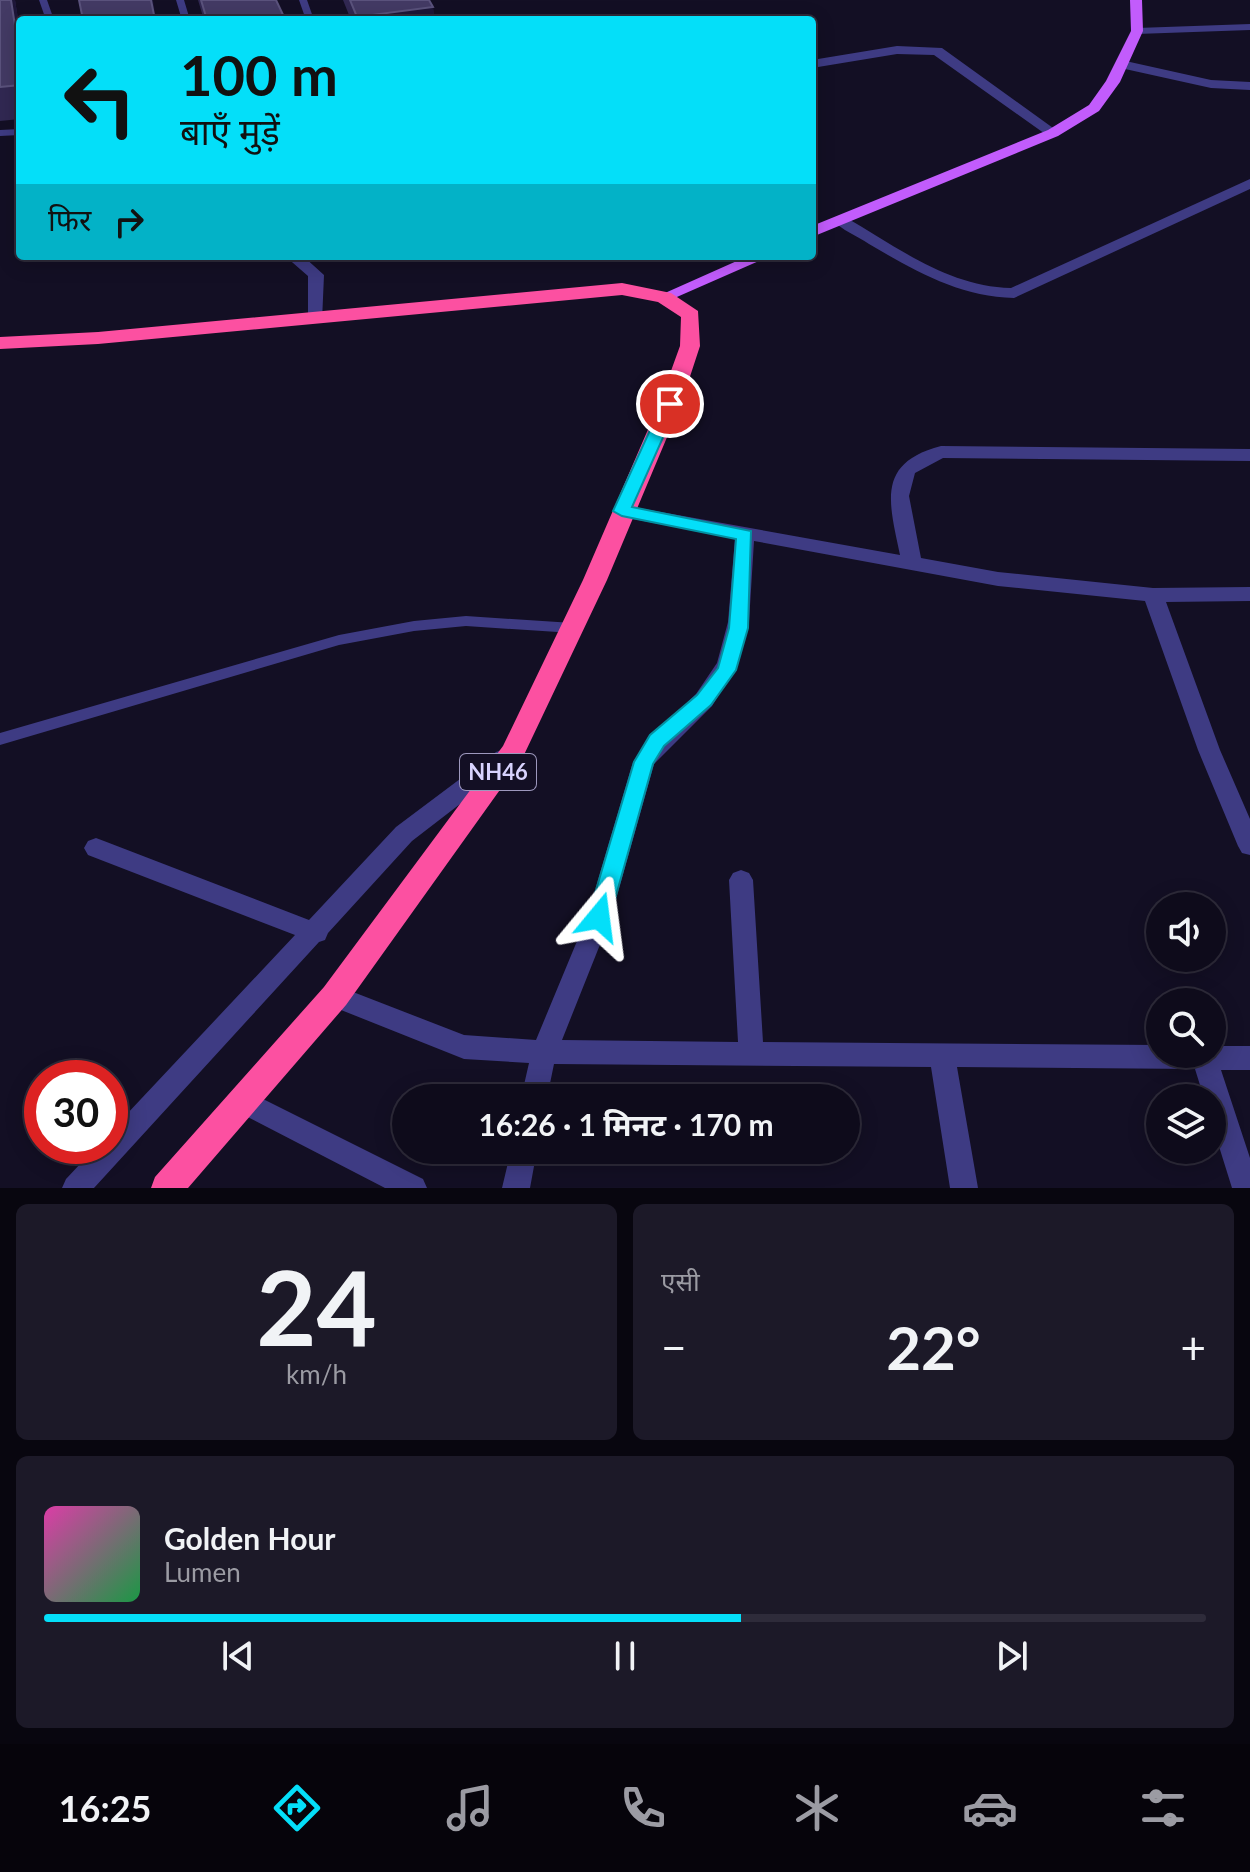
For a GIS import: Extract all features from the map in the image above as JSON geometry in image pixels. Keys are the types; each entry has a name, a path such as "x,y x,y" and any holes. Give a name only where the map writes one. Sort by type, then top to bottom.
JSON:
{"highway":[{"path":"0,343 622,289 664,297"},
{"name":"NH46","path":"167,1188 335,996 513,752 573,628 670,404 690,346 691,315 664,297"}],"main road":[{"path":"816,230 1053,133 1094,108 1137,31 1136,0"},
{"path":"664,297 752,260"}],"street":[{"path":"816,63 897,50 937,51 1053,133"},
{"path":"1121,64 1211,84 1250,86"},
{"path":"840,220 944,278 994,295 1014,293 1250,183"},
{"path":"298,260 316,275 316,317"},
{"path":"912,564 898,486 906,468 918,458 941,452 1250,455"},
{"path":"622,511 998,579 1153,595 1250,594"},
{"path":"537,1084 544,1052 599,917 644,762 657,741 704,700 727,670 739,628 745,535"},
{"path":"1153,595 1209,750 1250,846"},
{"path":"76,1188 316,933 404,834 513,752"},
{"path":"96,848 316,933"},
{"path":"741,880 751,1053"},
{"path":"335,996 464,1047 544,1052 1146,1057"},
{"path":"942,1055 964,1188"},
{"path":"1226,1058 1250,1058"},
{"path":"1207,1068 1246,1188"},
{"path":"243,1101 413,1188"},
{"path":"516,1188 521,1164"}],"lane":[{"path":"1137,31 1250,27"},
{"path":"0,739 339,640 414,626 466,621 573,628"}],"building":[{"path":"0,0 11,0 16,32 16,85 0,87"},
{"path":"79,0 151,0 154,16 82,16"},
{"path":"201,0 276,0 284,16 206,16"},
{"path":"350,0 429,0 433,7 365,16 357,16"}],"route":[{"path":"599,917 644,762 657,741 704,700 727,670 739,628 745,535 622,511 670,404"}]}
